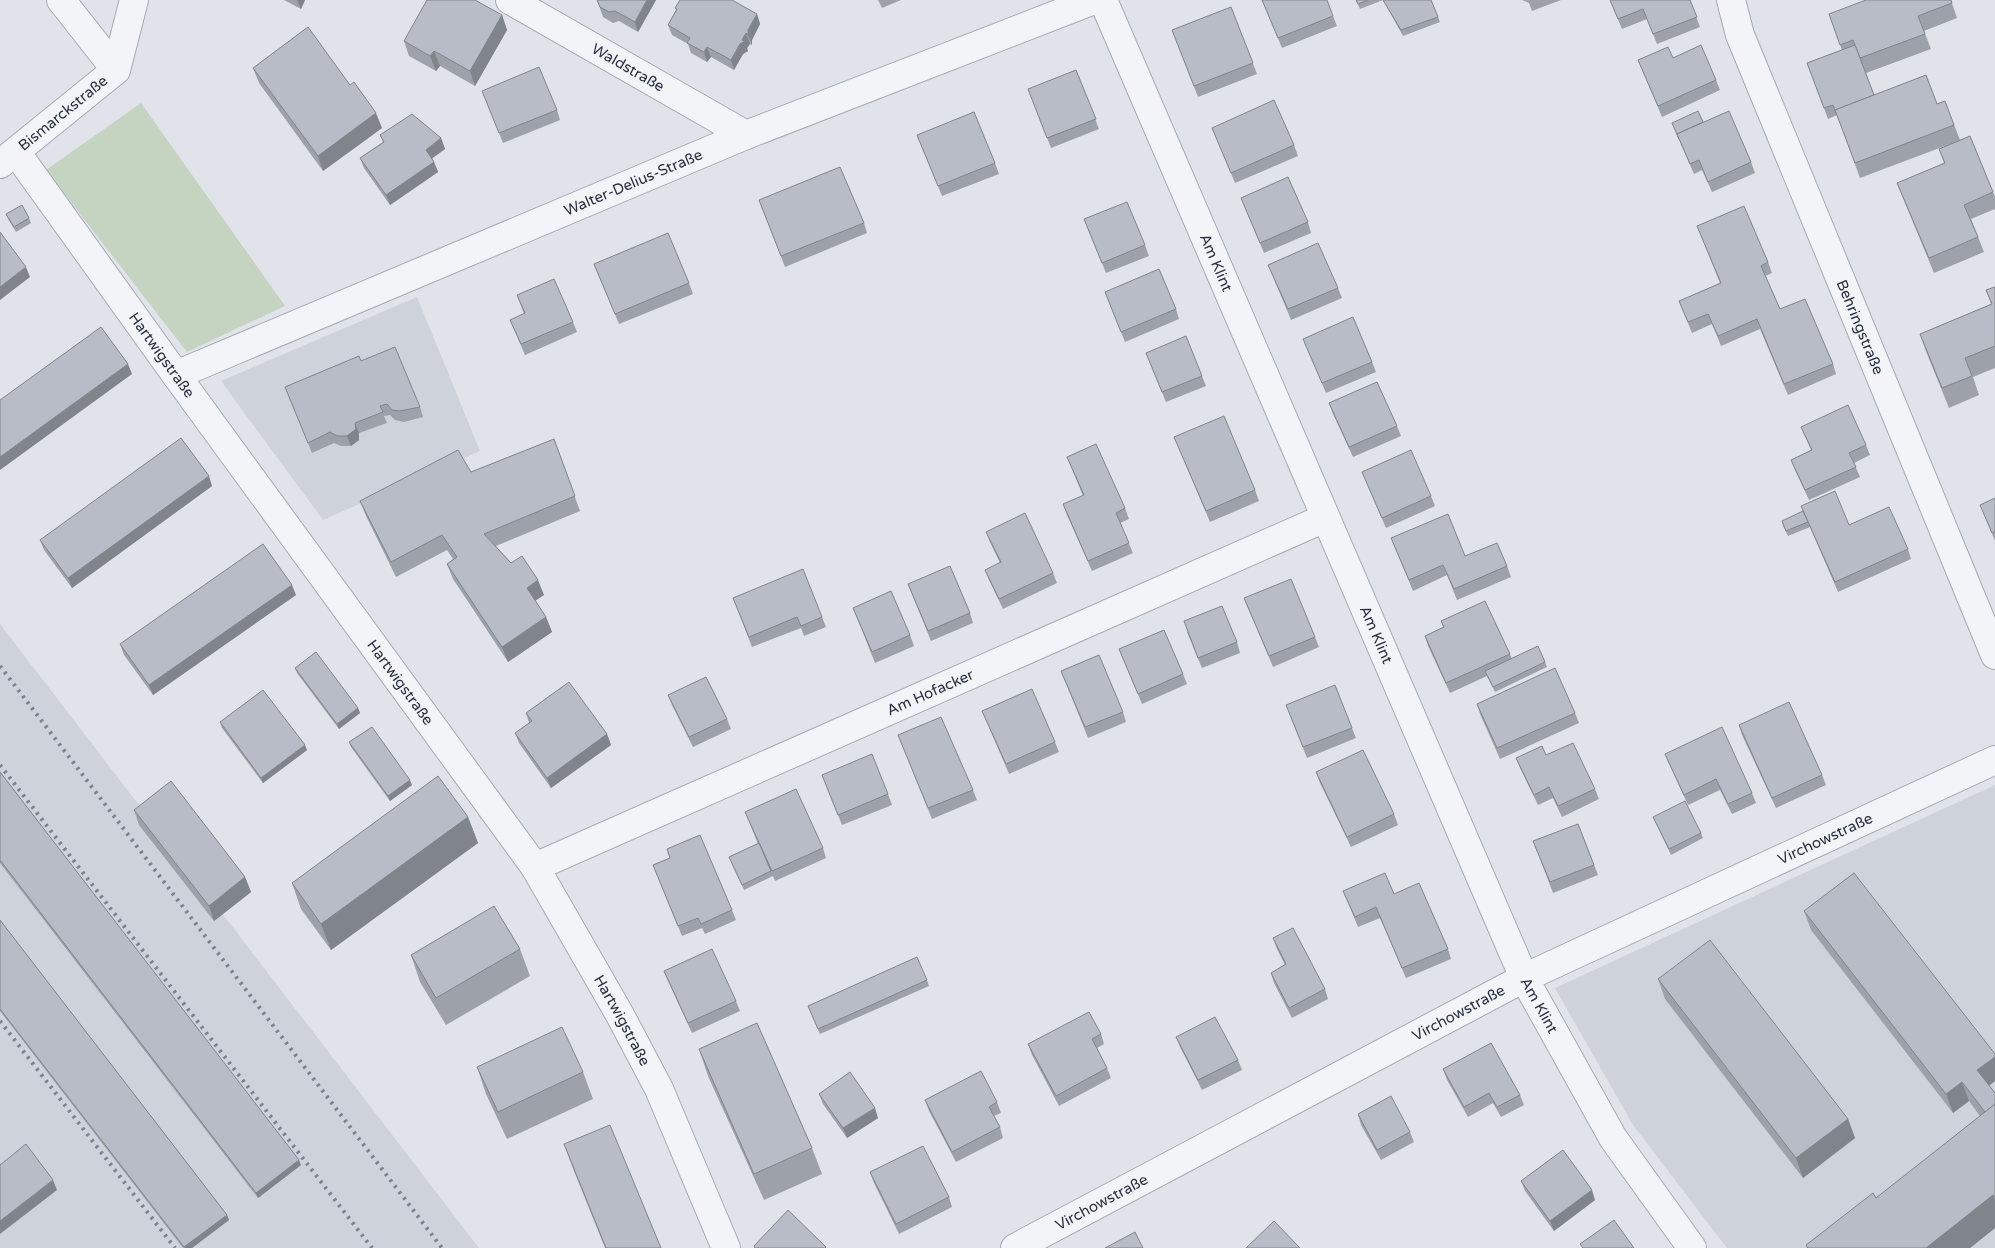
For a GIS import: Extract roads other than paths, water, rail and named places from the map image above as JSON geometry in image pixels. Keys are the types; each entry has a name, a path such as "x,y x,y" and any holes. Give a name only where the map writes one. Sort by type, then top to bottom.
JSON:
{"street":[{"path":"61,0 116,70"},
{"name":"Bismarckstraße","path":"8,158 116,70 134,0"},
{"name":"Waldstraße","path":"510,0 746,135"},
{"name":"Walter-Delius-Straße","path":"176,375 746,135 1094,0"},
{"name":"Am Klint","path":"1103,0 1524,978 1613,1138 1692,1248"},
{"name":"Behringstraße","path":"1731,0 1740,35 1995,655"},
{"name":"Hartwigstraße","path":"8,158 176,375 535,867 620,1015 659,1089 726,1248"},
{"name":"Am Hofacker","path":"535,867 1325,518"},
{"name":"Virchowstraße","path":"1014,1248 1524,978 1995,760"}],"railway":[{"path":"0,666 442,1248"},
{"path":"0,765 372,1248"},
{"path":"0,1021 175,1248"}]}
